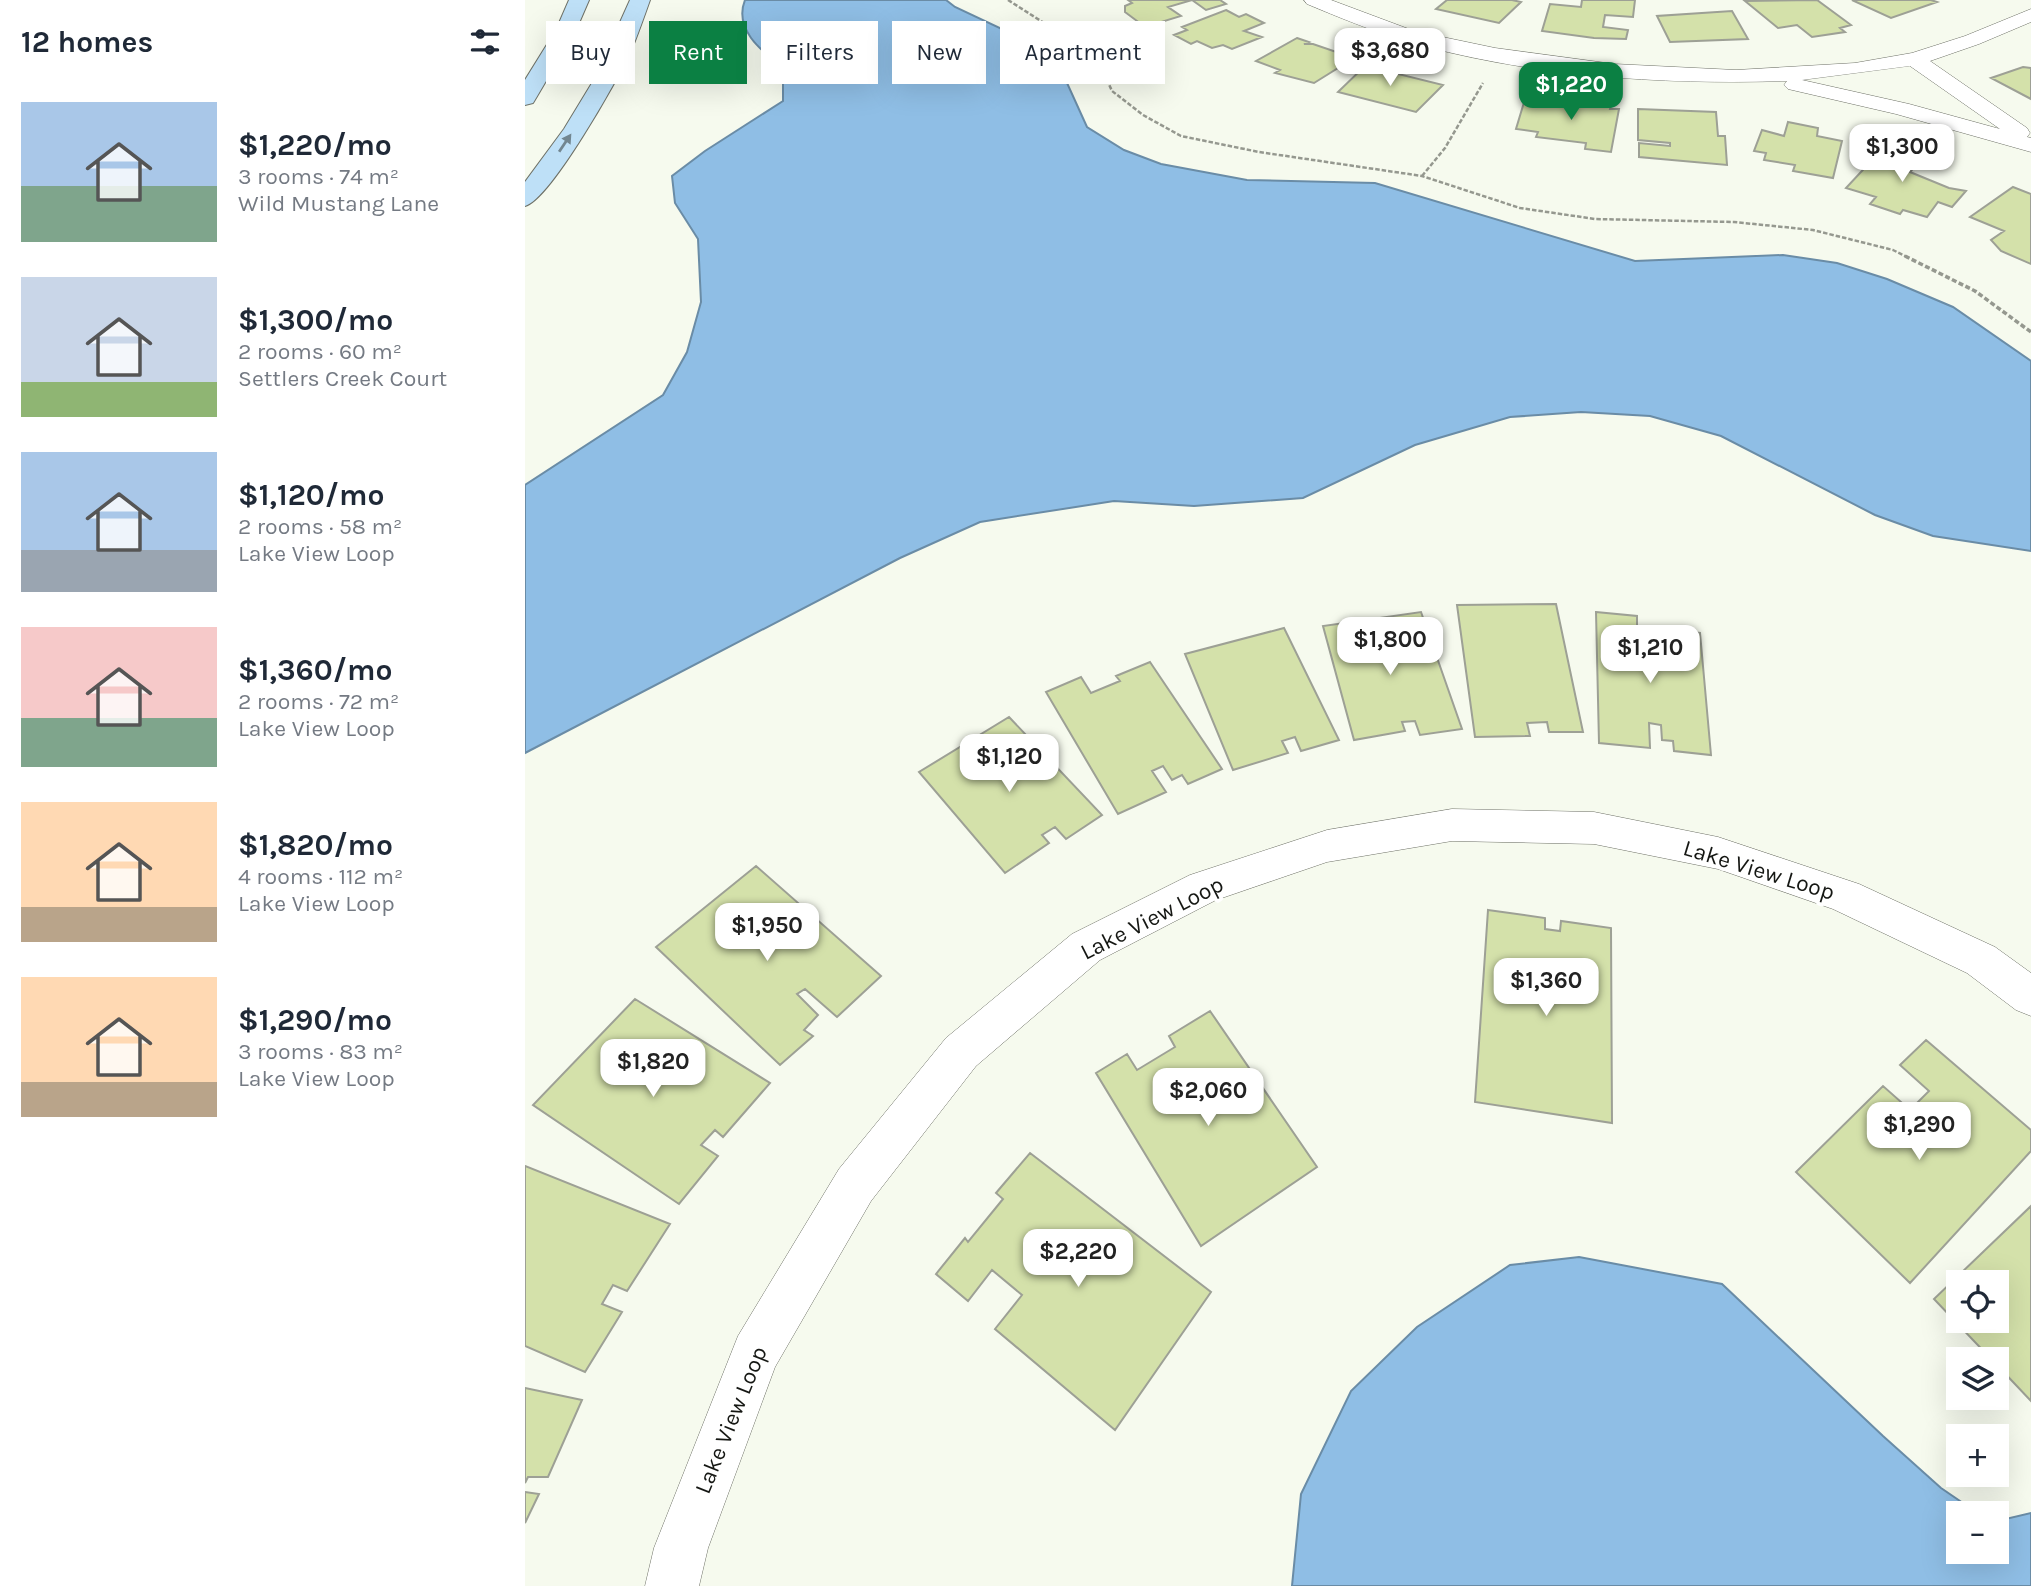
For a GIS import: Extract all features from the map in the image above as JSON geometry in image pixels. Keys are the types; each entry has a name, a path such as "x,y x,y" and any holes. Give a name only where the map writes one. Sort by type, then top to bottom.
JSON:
{"main road":[{"path":"525,98 566,30 579,0"},
{"path":"525,199 587,109 626,34 640,0"}],"street":[{"path":"1314,0 1360,19 1436,43 1634,72 1732,76 1839,70 1914,59 2031,15"},
{"path":"1914,59 2031,143"},
{"path":"1732,76 1808,87 2031,143"},
{"name":"Lake View Loop","path":"672,1586 681,1548 755,1353 855,1185 961,1052 1086,947 1204,887 1327,846 1452,825 1594,828 1719,853 1845,896 1981,960 2031,997"}],"path":[{"path":"1008,0 1096,56 1112,91 1143,115 1181,136 1259,152 1422,176 1520,208 1595,219 1734,222 1813,230 1893,250 1975,290 2031,332"},
{"path":"1422,176 1445,148 1485,80"}],"water":[{"path":"745,0 946,0 985,21 892,21 892,84 986,84 986,22 1000,28 1000,84 1068,84 1087,127 1124,150 1161,164 1247,180 1375,183 1635,261 1783,255 1837,263 1887,279 1953,307 2031,361 2031,551 1933,536 1875,515 1721,436 1650,416 1581,412 1510,417 1415,445 1303,498 1194,506 1114,501 980,522 900,558 525,753 525,485 663,395 687,352 701,302 698,239 675,203 672,176 705,151 783,101 783,84 878,84 878,21 761,21 761,49 747,32 747,21 743,21"},
{"path":"1579,1257 1722,1284 1883,1436 1941,1488 1960,1501 1946,1501 1946,1564 2009,1564 2009,1518 2031,1513 2031,1586 1292,1586 1301,1494 1351,1391 1417,1327 1510,1265"}],"building":[{"path":"1128,0 1192,0 1168,7 1181,16 1165,21 1137,21 1125,12 1125,6 1132,3"},
{"path":"1192,0 1220,0 1226,4 1206,10"},
{"path":"1447,0 1521,2 1499,23 1436,9"},
{"path":"1582,0 1635,0 1633,17 1605,15 1603,27 1628,30 1626,39 1542,31 1550,4 1581,7"},
{"path":"1817,0 1851,25 1840,28 1845,32 1812,37 1797,25 1778,28 1745,1"},
{"path":"1852,0 1931,0 1937,2 1891,18"},
{"path":"1226,10 1239,17 1246,14 1264,23 1244,31 1262,37 1232,49 1223,45 1212,48 1197,41 1191,44 1174,35 1187,30 1182,27"},
{"path":"1732,11 1748,39 1670,42 1657,16"},
{"path":"1297,38 1309,42 1304,44 1313,44 1354,58 1314,83 1275,73 1280,70 1256,61"},
{"path":"1368,63 1401,70 1398,74 1443,85 1416,112 1338,92"},
{"path":"2023,67 2031,68 2031,99 1991,78"},
{"path":"1525,99 1611,105 1610,109 1619,109 1611,152 1585,149 1586,143 1536,137 1538,132 1516,129"},
{"path":"1638,109 1716,112 1718,136 1725,136 1727,165 1639,157 1639,143 1670,146 1670,143 1638,140"},
{"path":"1788,122 1818,128 1817,136 1842,141 1833,178 1793,171 1795,165 1764,160 1766,153 1754,151 1762,130 1784,136"},
{"path":"1888,143 1925,155 1910,172 1949,188 1966,191 1952,207 1938,202 1927,217 1903,210 1900,214 1870,204 1876,197 1846,188"},
{"path":"2013,187 2031,194 2031,264 2001,251 1991,240 2004,231 1970,217"},
{"path":"1556,604 1583,732 1549,732 1547,722 1527,723 1530,736 1475,737 1457,605"},
{"path":"1421,612 1462,729 1420,735 1415,721 1402,722 1405,731 1354,740 1323,626"},
{"path":"1596,612 1637,616 1637,626 1700,633 1711,755 1674,751 1673,741 1662,740 1661,725 1649,723 1650,748 1599,743"},
{"path":"1284,628 1339,740 1301,751 1295,737 1282,741 1288,753 1233,770 1185,654"},
{"path":"1150,662 1222,769 1188,784 1182,775 1172,780 1163,766 1152,771 1166,792 1118,814 1046,692 1081,677 1091,693 1120,681 1116,676"},
{"path":"1009,717 1102,815 1066,839 1055,827 1042,835 1049,843 1005,873 919,772"},
{"path":"756,866 881,976 837,1017 805,989 797,994 818,1015 804,1030 813,1036 780,1065 656,947"},
{"path":"1488,910 1545,918 1545,929 1560,931 1561,921 1611,928 1612,1123 1475,1102"},
{"path":"635,999 770,1083 723,1137 715,1130 701,1145 718,1156 679,1204 533,1105"},
{"path":"1210,1011 1317,1167 1201,1246 1096,1073 1127,1054 1137,1070 1175,1047 1169,1036"},
{"path":"1926,1040 2031,1130 2031,1151 1910,1283 1796,1172 1883,1086 1910,1110 1929,1091 1900,1065"},
{"path":"1030,1153 1211,1292 1115,1430 995,1329 1022,1295 992,1270 968,1301 936,1274 965,1238 968,1242 1003,1199 996,1193"},
{"path":"525,1166 670,1224 627,1291 613,1285 602,1304 622,1312 585,1372 525,1346"},
{"path":"2031,1206 2031,1401 2009,1378 2009,1347 1980,1347 1966,1333 2009,1333 2009,1270 1964,1270"},
{"path":"1946,1287 1946,1312 1934,1299"},
{"path":"525,1388 582,1400 548,1477 528,1477 525,1483"},
{"path":"525,1492 539,1494 525,1523"}]}
